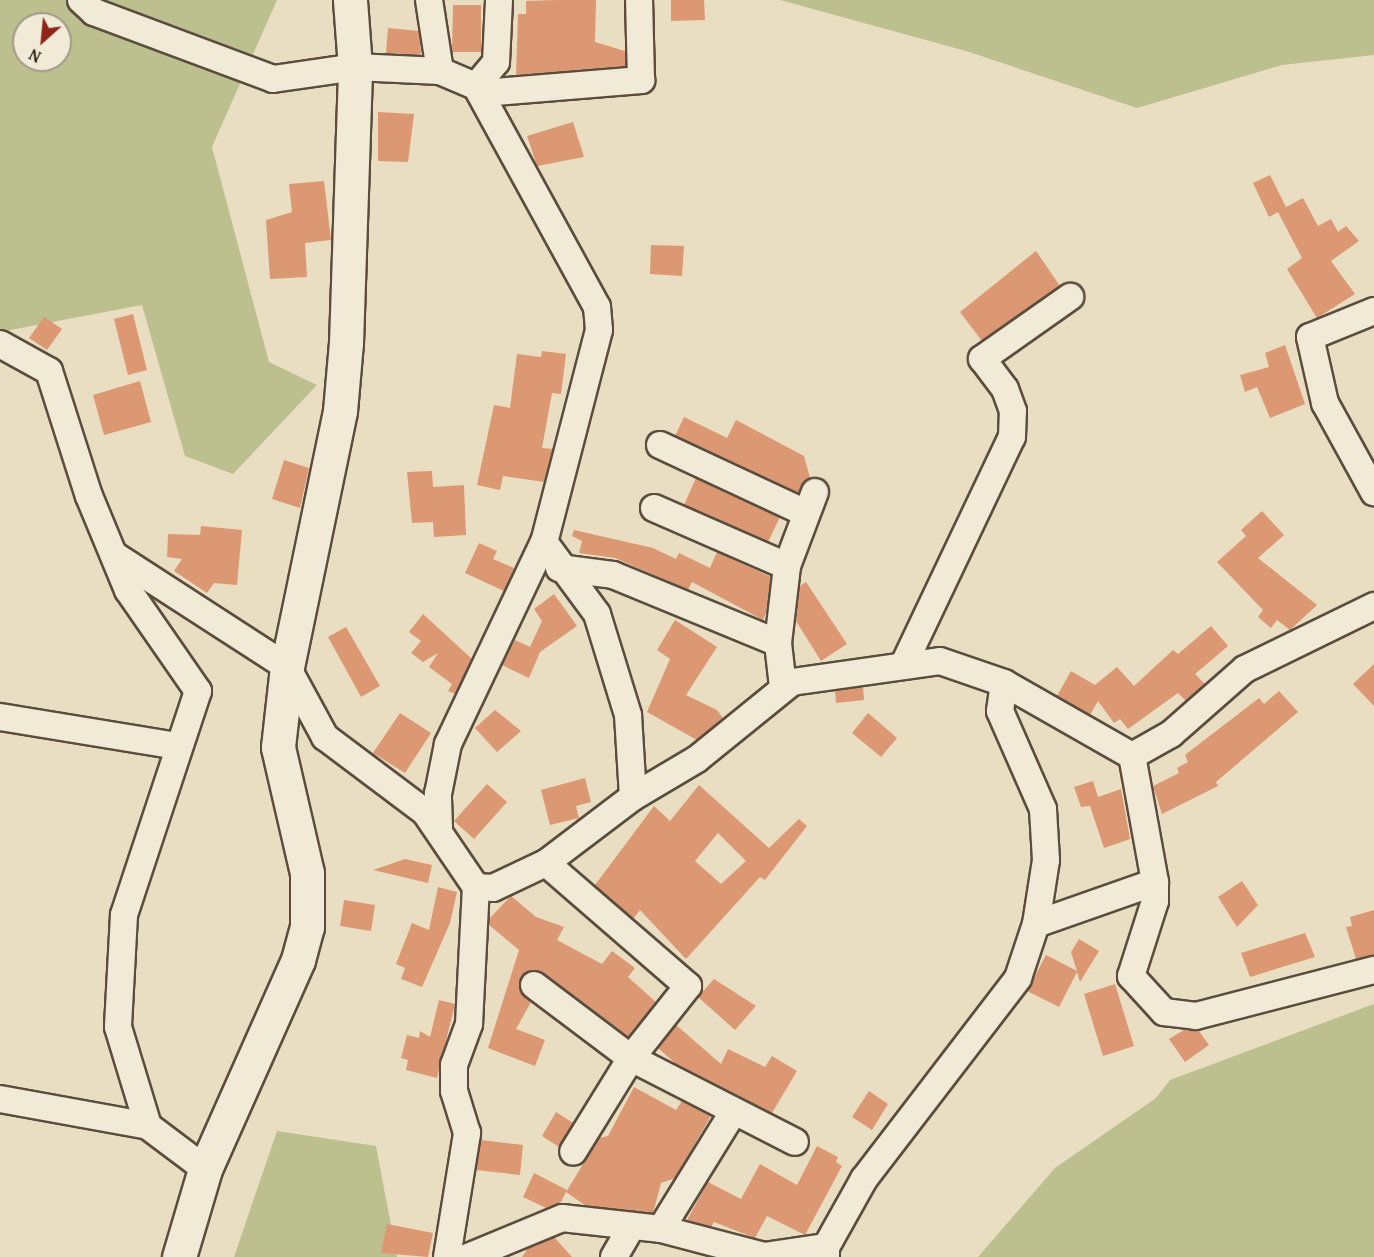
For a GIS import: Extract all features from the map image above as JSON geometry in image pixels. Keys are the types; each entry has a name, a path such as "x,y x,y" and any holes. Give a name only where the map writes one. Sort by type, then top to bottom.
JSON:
{"street":[{"path":"81,0 94,12 273,79 355,67 440,71 480,89 641,80 639,0"},
{"path":"180,1257 205,1169 298,960 307,927 307,873 278,747 287,667 340,411 355,67 350,0"},
{"path":"429,0 440,71"},
{"path":"480,89 496,62 499,0"},
{"path":"439,827 438,794 448,744 544,542 599,330 597,308 480,89"},
{"path":"904,664 1012,437 1013,411 1005,389 982,359 1070,297"},
{"path":"1374,311 1310,337 1324,403 1374,492"},
{"path":"0,344 49,371 128,590 198,691 177,746 124,915 118,1027 148,1125"},
{"path":"660,445 809,502 787,566 777,643 783,687"},
{"path":"654,508 787,566"},
{"path":"544,542 559,568 597,614 627,715 633,797"},
{"path":"114,555 287,667 325,737 439,827 477,886 470,1024 454,1065 454,1091 466,1133 447,1257"},
{"path":"559,568 613,575 777,643"},
{"path":"1132,756 1171,734 1245,669 1374,606"},
{"path":"477,886 493,888 546,863 633,797 697,759 783,687 904,664 940,661 1004,683 1132,756 1155,882 1155,901 1131,976 1164,1012 1196,1016 1374,970"},
{"path":"468,1257 562,1218 661,1229 764,1257 826,1252 864,1179 1018,978 1036,924 1046,860 1043,809 1000,711 1004,683"},
{"path":"0,717 177,746"},
{"path":"546,863 688,986 631,1058 573,1152"},
{"path":"1036,924 1155,882"},
{"path":"534,985 631,1058 732,1114 795,1142"},
{"path":"0,1099 148,1125 205,1169"},
{"path":"661,1229 732,1114"},
{"path":"614,1257 632,1226"}],"green space":[{"path":"0,0 277,0 212,147 269,362 317,385 233,474 185,456 142,305 0,332"},
{"path":"780,0 1374,0 1374,55 1282,65 1137,108 966,51"},
{"path":"1374,1004 1374,1257 978,1257 1055,1168 1156,1098 1170,1080"},
{"path":"277,1131 376,1146 397,1257 234,1257"}],"building":[{"path":"596,0 595,42 625,51 626,66 516,75 518,14 526,14 526,1"},
{"path":"671,0 704,0 705,20 671,21"},
{"path":"453,5 481,5 481,52 452,52"},
{"path":"388,28 419,31 421,55 386,53"},
{"path":"378,112 414,114 408,162 378,161"},
{"path":"573,122 584,157 537,166 527,136"},
{"path":"1270,175 1286,207 1303,198 1318,226 1331,219 1338,232 1346,226 1359,241 1331,261 1355,294 1317,318 1287,269 1302,258 1278,212 1269,217 1253,183"},
{"path":"324,181 331,240 305,243 307,277 270,279 266,220 292,212 289,184"},
{"path":"651,245 684,246 682,276 650,274"},
{"path":"1036,251 1060,286 982,341 960,312"},
{"path":"133,314 147,370 128,375 114,319"},
{"path":"44,317 62,329 47,350 29,338"},
{"path":"1285,345 1305,404 1270,418 1257,387 1245,392 1240,375 1269,367 1265,353"},
{"path":"542,351 566,354 561,394 552,393 542,448 553,449 544,482 503,476 500,490 477,485 494,405 510,408 517,354 541,357"},
{"path":"140,381 151,422 104,435 93,395"},
{"path":"684,417 727,438 736,420 804,456 810,478 799,493 675,436"},
{"path":"284,460 309,468 300,508 272,499"},
{"path":"432,471 433,487 464,485 466,535 434,537 433,522 412,523 407,472"},
{"path":"696,478 780,517 768,542 684,505"},
{"path":"1262,511 1284,535 1258,558 1317,605 1290,630 1277,620 1271,628 1258,617 1263,610 1217,562 1246,536 1241,530"},
{"path":"201,526 242,530 237,585 214,583 207,593 174,571 182,559 167,557 168,534 200,535"},
{"path":"574,530 653,548 676,559 679,553 710,568 717,552 771,577 763,620 692,582 688,590 615,558 579,553 582,541 572,536"},
{"path":"479,543 497,551 493,559 514,568 504,591 465,573"},
{"path":"806,582 847,644 821,661 796,621 800,586"},
{"path":"554,594 577,626 540,652 529,678 502,665 515,640 530,647 542,621 534,609"},
{"path":"423,614 472,659 455,694 448,691 452,684 429,667 438,653 423,662 411,653 421,641 409,632"},
{"path":"675,620 717,647 686,695 717,710 723,718 697,740 647,712 670,659 657,650"},
{"path":"1211,626 1228,646 1195,674 1205,684 1186,701 1178,693 1128,729 1120,719 1114,723 1098,701 1090,715 1057,696 1071,671 1095,685 1117,667 1134,686 1173,650 1178,654"},
{"path":"346,627 380,686 361,697 328,637"},
{"path":"1374,664 1374,706 1353,684"},
{"path":"863,687 864,700 836,703 835,691"},
{"path":"1279,691 1298,712 1216,782 1218,786 1162,814 1153,786 1179,773 1177,768 1188,762 1185,755 1259,698 1264,704"},
{"path":"495,710 521,731 497,752 475,728"},
{"path":"400,713 431,733 405,773 373,753"},
{"path":"868,713 897,738 881,757 852,733"},
{"path":"585,778 591,802 576,806 579,818 550,825 541,790"},
{"path":"1093,781 1098,797 1121,789 1130,839 1104,848 1090,806 1081,807 1074,787"},
{"path":"487,784 507,802 474,839 454,821"},
{"path":"699,785 769,848 799,819 807,826 765,880 760,877 686,959 640,910 633,919 595,885 654,806 670,821","holes":["718,833 746,861 721,884 695,861"]},
{"path":"405,859 432,865 428,883 373,870"},
{"path":"1242,881 1258,905 1237,927 1218,897"},
{"path":"438,887 457,892 450,923 422,987 401,979 405,968 396,964 412,923 429,930"},
{"path":"511,896 536,917 564,927 557,940 602,964 612,951 635,968 628,977 656,1002 629,1037 535,970 519,983 531,1002 516,1029 545,1040 535,1066 488,1048 519,950 489,925 489,919"},
{"path":"344,900 375,905 371,931 340,926"},
{"path":"1374,910 1374,955 1356,959 1346,927 1352,926 1350,917"},
{"path":"1305,933 1315,957 1250,977 1241,953"},
{"path":"1079,939 1099,951 1080,982 1077,972 1059,1007 1027,991 1046,955 1077,971 1071,952"},
{"path":"714,979 756,1006 735,1030 698,997"},
{"path":"1115,984 1134,1046 1103,1056 1084,994"},
{"path":"439,1000 455,1004 437,1078 406,1070 408,1060 401,1058 407,1035 419,1038 420,1031 430,1037"},
{"path":"676,1025 721,1064 728,1049 765,1067 772,1056 797,1071 772,1113 676,1064 658,1048"},
{"path":"1184,1030 1199,1031 1209,1045 1185,1062 1169,1039"},
{"path":"634,1087 676,1110 682,1101 711,1116 675,1178 661,1183 653,1213 586,1206 566,1192 599,1138 608,1136"},
{"path":"869,1091 888,1104 872,1130 852,1117"},
{"path":"556,1112 573,1123 559,1147 542,1136"},
{"path":"481,1140 523,1145 520,1175 476,1170"},
{"path":"817,1146 838,1157 836,1162 842,1166 805,1235 767,1216 755,1238 714,1222 711,1227 687,1220 708,1182 741,1199 760,1164 797,1185"},
{"path":"534,1173 567,1190 560,1204 546,1208 523,1197"},
{"path":"387,1224 433,1233 428,1257 381,1253"},
{"path":"554,1237 572,1257 522,1257 528,1248"}]}
